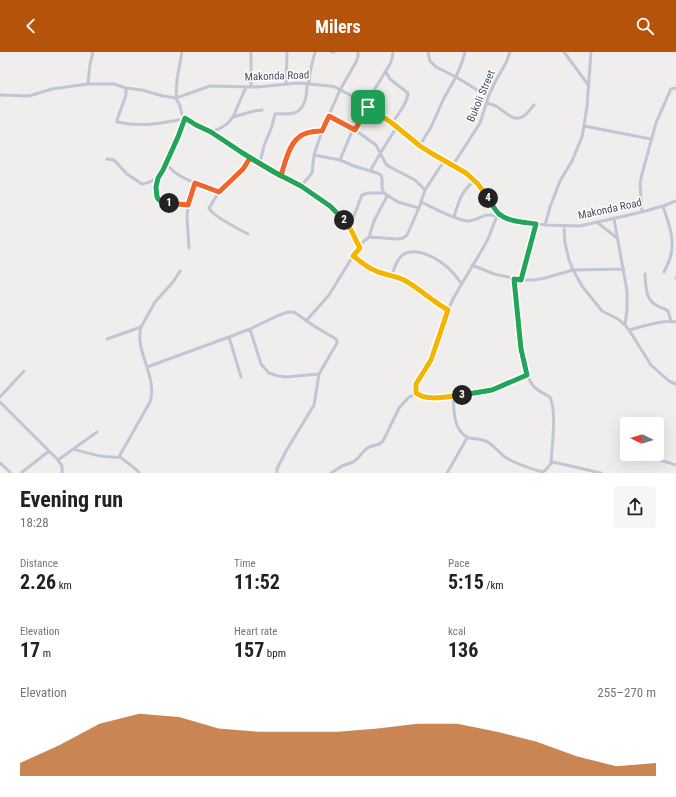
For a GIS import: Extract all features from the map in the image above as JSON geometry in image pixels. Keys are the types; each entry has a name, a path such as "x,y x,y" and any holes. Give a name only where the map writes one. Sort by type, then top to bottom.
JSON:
{"street":[{"path":"88,84 93,52"},
{"path":"182,52 177,79 176,98 184,118 211,132 250,158 301,186 330,206 340,214 350,226 360,248"},
{"path":"251,52 251,87"},
{"path":"286,84 287,52"},
{"path":"259,163 275,114 293,113 298,111 304,104 315,52"},
{"path":"301,186 312,173 314,155 322,131 340,90 356,62 358,52"},
{"path":"340,160 366,106 386,72 392,59 393,52"},
{"path":"428,52 430,61 436,67 489,96"},
{"path":"420,146 456,77 465,52"},
{"name":"Bukoli Street","path":"453,165 480,123 489,96 510,52"},
{"path":"564,52 589,86"},
{"path":"545,225 556,189 578,148 584,126 589,86 591,52"},
{"path":"386,72 390,79 408,93 404,105 392,123"},
{"name":"Makonda Road","path":"176,98 210,86 251,87 308,83 335,87 392,123 420,146 466,173 475,180 497,214 509,219 545,225 580,226 642,212 676,201"},
{"path":"0,95 29,96 52,89 88,84 114,84 126,88 176,98"},
{"path":"234,117 246,87"},
{"path":"126,88 126,95 116,120 117,122 140,125 156,124 184,118"},
{"path":"642,212 640,184 651,138 671,89 676,88"},
{"path":"487,103 496,106 510,116 518,118 522,117 534,105"},
{"path":"211,132 219,129 234,117 262,110"},
{"path":"329,116 354,130 376,145 386,164 416,180 425,190"},
{"path":"184,118 178,137 158,178 156,192 159,200 188,205"},
{"path":"584,126 651,138"},
{"path":"370,171 397,127"},
{"path":"281,176 288,153 297,138 302,135 322,131"},
{"path":"314,155 340,160 377,173 381,176 382,188 386,194 398,202 419,208"},
{"path":"248,234 218,217 210,211 209,208 219,192 243,169 250,158"},
{"path":"107,159 114,160 127,174 142,184 154,181 158,178"},
{"path":"369,237 397,239 403,238 407,234 419,208 425,190 444,161"},
{"path":"166,163 172,170 182,176 195,183 219,192"},
{"path":"454,217 463,192 475,180"},
{"path":"189,248 187,217 188,205 195,183"},
{"path":"350,226 362,195 368,193 386,194"},
{"path":"306,321 329,295 353,256 363,242 369,237 374,221 386,194"},
{"path":"416,393 416,384 431,360 448,310 488,238 497,214 484,215 470,221 464,221 421,202"},
{"path":"664,206 672,236 672,248 664,272"},
{"path":"614,218 627,291 625,325"},
{"path":"598,222 617,238"},
{"path":"521,280 536,224"},
{"path":"564,226 565,243 572,270 582,286 602,311 618,319 625,325 651,366 669,381 676,384"},
{"path":"392,275 395,264 404,254 422,252 443,263 462,283"},
{"path":"353,256 372,270 392,275 418,288 436,303 448,310"},
{"path":"472,265 494,274 521,280 545,278 572,270 624,269"},
{"path":"120,457 120,454 150,402 152,395 151,381 139,336 140,327 156,302 180,271"},
{"path":"645,274 648,297 650,301 668,311 671,321"},
{"path":"453,396 458,428 467,438 485,441 511,460 544,472 546,470 551,463 553,424 552,403 550,397 533,386 527,375 521,349 514,279"},
{"path":"147,367 250,329 290,311 294,312 336,339 335,347 320,374 314,405 286,451 276,473"},
{"path":"629,330 653,324 671,321 676,322"},
{"path":"107,339 140,327"},
{"path":"250,329 260,364 269,373 286,377 320,374"},
{"path":"229,337 241,378"},
{"path":"0,397 24,371"},
{"path":"416,393 431,397 470,394 492,390 527,375"},
{"path":"331,473 342,466 353,462 364,450 383,441 403,402 416,393"},
{"path":"0,402 58,460 62,466 62,473"},
{"path":"58,460 97,432"},
{"path":"447,473 467,438"},
{"path":"73,449 106,458 120,457 140,473"},
{"path":"21,473 49,451"},
{"path":"663,461 676,465"},
{"path":"551,463 557,462 601,473"},
{"path":"0,463 11,473"}],"route":[{"path":"368,107 360,118 355,130 329,116 322,131 302,135 297,138 288,153 284,163 281,176 250,158 243,169 219,192 195,183 188,205 164,202 159,200 157,197 156,187 158,178 178,137 185,118 211,132 250,158 274,172 287,179 301,186 330,206 340,214 352,230 360,248 353,256 372,270 392,275 418,288 436,303 448,310 431,360 416,384 416,393 436,398 485,392 527,375 521,349 514,279 521,280 536,224 509,219 498,213 475,180 466,173 420,146 392,123 368,107"}]}
